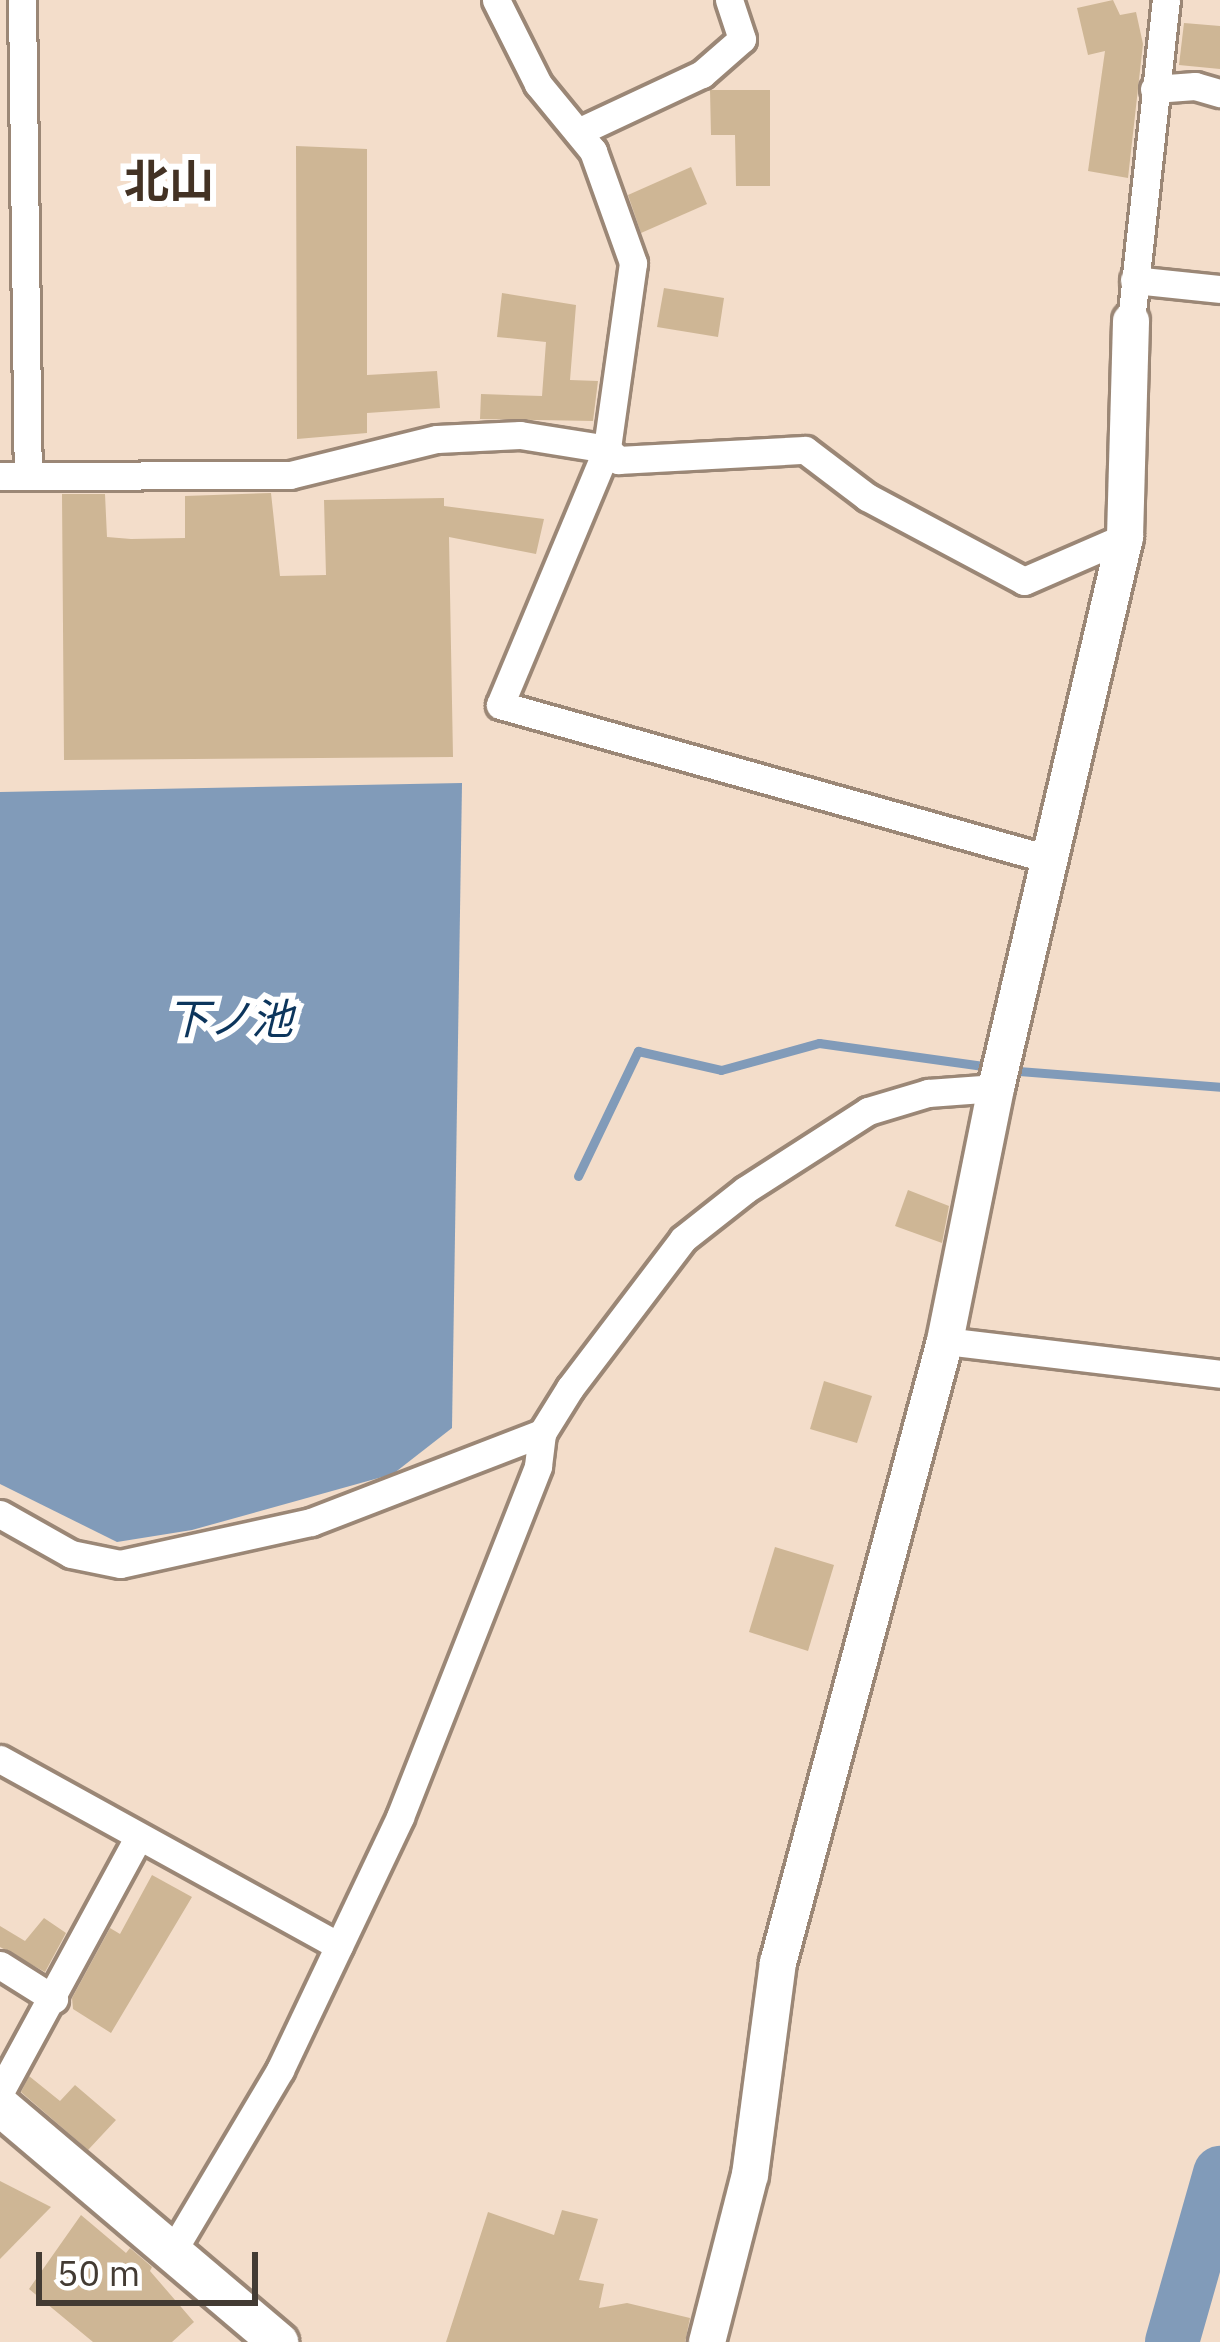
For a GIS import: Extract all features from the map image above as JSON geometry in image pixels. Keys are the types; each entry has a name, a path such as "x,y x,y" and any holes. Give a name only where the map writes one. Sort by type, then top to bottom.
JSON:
{"main road":[{"path":"0,2106 278,2342"}],"street":[{"path":"22,0 14,476 290,475 437,440 500,436 607,449 618,460 805,450 867,497 1024,581 1125,537"},
{"path":"496,0 538,85 593,151 633,263 607,449 500,705 1052,860"},
{"path":"578,132 702,74 742,39 729,0"},
{"path":"707,2342 750,2175 778,1963 945,1341 996,1088 1125,537 1134,280 1166,0"},
{"path":"1154,89 1195,86 1220,93"},
{"path":"1134,280 1220,290"},
{"path":"172,2252 280,2070 400,1817 538,1466 542,1433 683,1239 746,1190 868,1111 928,1093 996,1088"},
{"path":"945,1341 1220,1374"},
{"path":"0,1514 71,1554 120,1564 311,1522 542,1433"},
{"path":"0,1760 137,1840 339,1946"},
{"path":"0,2092 137,1840"},
{"path":"0,1965 54,1999"}],"water":[{"name":"下ノ池","path":"462,783 452,1428 393,1474 192,1530 117,1542 0,1484 0,792"}],"building":[{"path":"1113,0 1120,15 1136,12 1143,44 1128,178 1088,171 1105,51 1088,55 1077,8"},
{"path":"1184,23 1220,26 1220,69 1179,65"},
{"path":"710,90 770,90 770,186 736,186 735,135 711,135"},
{"path":"296,146 367,149 367,375 437,371 440,408 367,413 367,433 297,439"},
{"path":"691,167 707,204 641,233 628,195"},
{"path":"664,288 724,298 718,337 657,327"},
{"path":"502,293 576,305 570,380 598,381 593,421 480,419 481,394 542,396 546,342 497,337"},
{"path":"271,493 280,576 326,575 324,500 444,498 444,506 544,519 536,554 449,537 453,757 64,760 62,494 105,494 107,537 131,539 185,538 185,496"},
{"path":"908,1190 949,1206 942,1243 895,1226"},
{"path":"824,1381 872,1396 857,1443 810,1429"},
{"path":"775,1547 834,1565 808,1651 749,1632"},
{"path":"152,1875 192,1897 111,2033 73,2009 72,1998 110,1928 120,1934"},
{"path":"44,1918 66,1933 45,1972 0,1947 0,1926 25,1941"},
{"path":"29,2076 60,2101 75,2085 116,2120 88,2150 21,2092"},
{"path":"0,2181 51,2207 0,2259"},
{"path":"562,2210 598,2219 579,2280 604,2284 599,2308 627,2303 690,2318 685,2342 446,2342 488,2212 554,2235"},
{"path":"81,2215 126,2253 130,2248 152,2267 150,2271 194,2322 172,2342 93,2342 29,2289"}],"waterway":[{"path":"578,1176 638,1051 721,1070 819,1043 990,1067"},
{"path":"1006,1070 1220,1087"},
{"path":"1172,2342 1220,2173"}],"district":[{"name":"北山","path":"169,181"}]}
